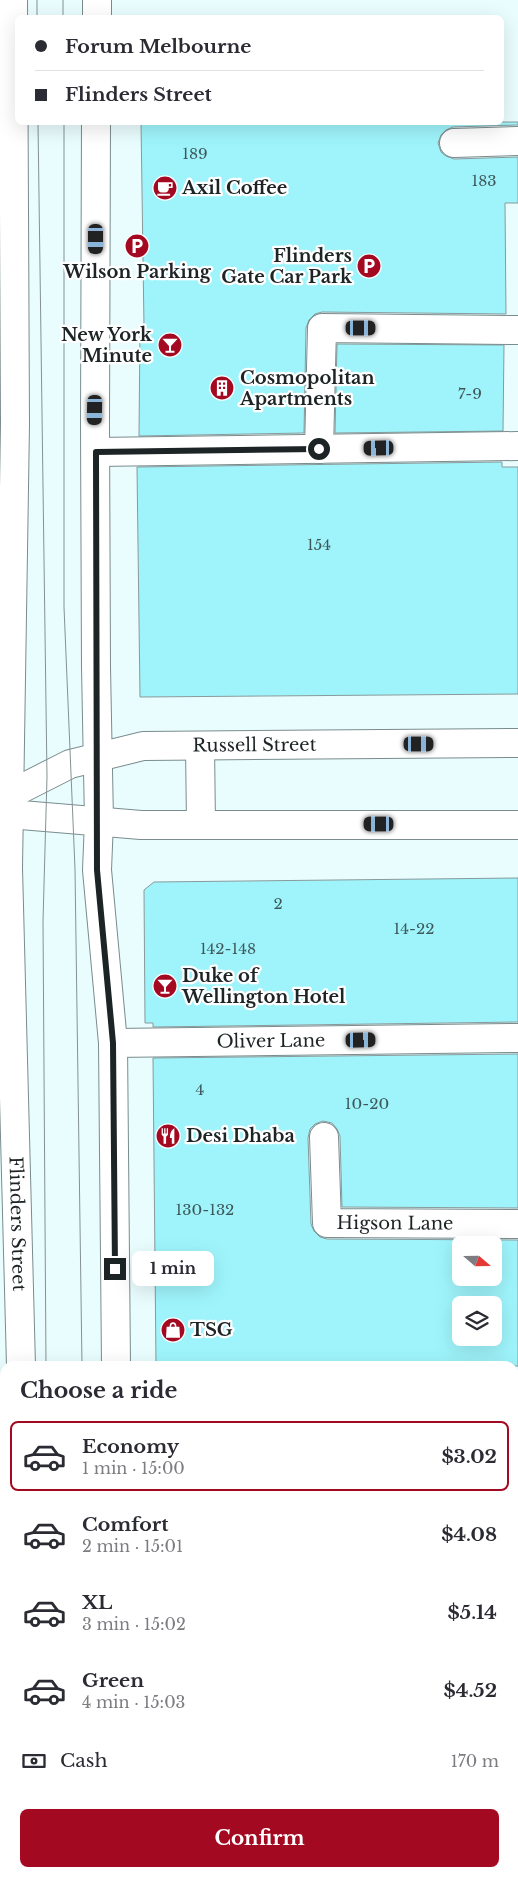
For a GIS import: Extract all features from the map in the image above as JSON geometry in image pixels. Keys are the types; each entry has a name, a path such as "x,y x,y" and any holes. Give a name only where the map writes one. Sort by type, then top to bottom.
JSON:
{"main road":[{"name":"Flinders Street","path":"13,0 15,424 4,805 9,897 21,1361"},
{"path":"96,15 97,0"},
{"path":"96,125 97,870 113,1043 116,1361"},
{"path":"454,143 518,142"},
{"path":"319,449 322,328 518,330"},
{"path":"96,452 518,446"},
{"name":"Russell Street","path":"4,805 70,764 143,746 518,743"},
{"path":"200,746 201,824"},
{"path":"4,805 98,821 142,825 518,825"},
{"name":"Oliver Lane","path":"113,1043 518,1038"},
{"name":"Higson Lane","path":"324,1137 327,1222 518,1224"}],"building":[{"path":"504,122 518,122 518,125 453,127 441,135 438,143 441,152 454,159 518,157 518,203 505,203 506,314 322,312 315,314 309,320 306,328 304,433 139,436 140,327 144,327 141,125 504,125"},
{"path":"337,344 504,345 503,431 335,433"},
{"path":"502,462 502,467 518,467 518,694 140,697 137,467"},
{"path":"518,878 518,1022 153,1027 153,1023 145,1023 144,890 154,882"},
{"path":"518,1054 518,1208 342,1207 340,1136 337,1129 332,1123 323,1121 315,1124 310,1129 308,1138 311,1224 314,1231 320,1237 327,1239 452,1240 452,1286 502,1286 502,1240 518,1240 518,1361 156,1361 153,1058"}],"tram line":[{"path":"37,0 37,15"},
{"path":"63,0 63,15"},
{"path":"38,125 47,777 43,921 46,1361"},
{"path":"64,125 64,607 75,869 82,1361"}],"place":[{"name":"Axil Coffee","path":"165,188"},
{"name":"Wilson Parking","path":"137,246"},
{"name":"Flinders Gate Car Park","path":"369,266"},
{"name":"New York Minute","path":"170,345"},
{"name":"Cosmopolitan Apartments","path":"222,388"},
{"name":"Duke of Wellington Hotel","path":"165,986"},
{"name":"Desi Dhaba","path":"168,1136"},
{"name":"TSG","path":"173,1330"}],"route":[{"path":"115,1269 113,1043 97,870 96,452 319,449"}]}
